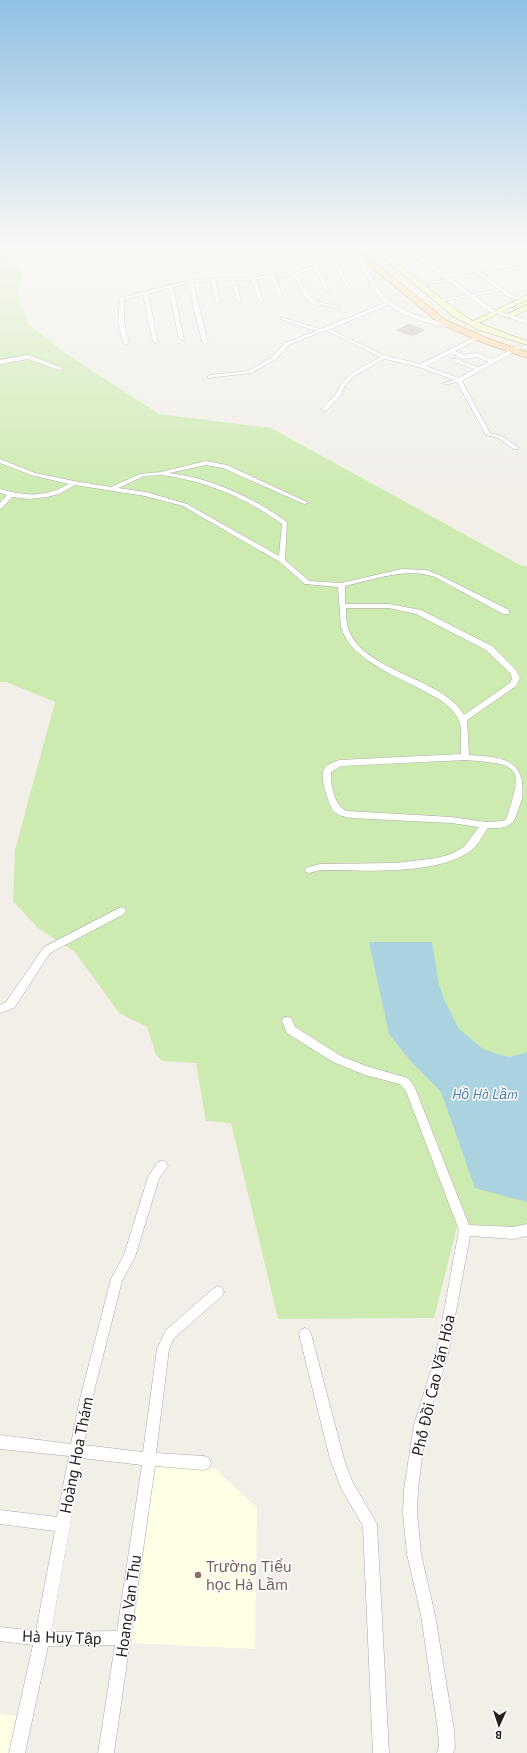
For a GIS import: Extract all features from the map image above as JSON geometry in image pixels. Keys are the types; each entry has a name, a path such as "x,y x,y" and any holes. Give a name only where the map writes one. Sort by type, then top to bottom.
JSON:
{"main road":[{"path":"457,329 477,338 520,349"},
{"path":"469,329 520,349 527,355"}],"street":[{"path":"122,329 126,343"},
{"path":"153,329 156,342"},
{"path":"180,329 182,339"},
{"path":"202,329 205,342"},
{"path":"210,377 245,373 255,370 274,358 287,344 322,329 384,357 421,366 459,380 488,434 500,437 516,448"},
{"path":"484,329 527,343"},
{"path":"421,366 477,338"},
{"path":"446,384 459,380 492,361 520,349"},
{"path":"450,351 463,356 477,355 492,361"},
{"path":"0,362 28,357 61,369"},
{"path":"324,410 338,394 342,385 352,375 384,357"},
{"path":"454,360 478,369"},
{"path":"0,460 33,474 74,483 146,494 185,505 282,562 307,582 341,584 402,571 426,572 437,576 506,612"},
{"path":"112,488 144,474 159,473 206,463 226,466 306,503"},
{"path":"159,473 203,482 239,496 285,523 282,562"},
{"path":"0,491 10,495 29,498 42,497 64,489 74,483"},
{"path":"0,507 10,495"},
{"path":"341,584 346,632 352,643 374,660 439,696 456,709 463,719 465,757"},
{"path":"343,606 389,606 418,612 489,648 513,672 516,678 513,684 463,719"},
{"path":"465,757 506,762 514,766 520,774 521,782 510,820 506,824 486,825 451,820 345,814 335,808 326,777 327,771 332,766 340,763 465,757"},
{"path":"309,870 320,867 416,865 443,860 467,848 486,825"},
{"path":"0,1009 10,1005 47,950 121,911"},
{"path":"287,1021 291,1030 337,1059 365,1070 404,1081 410,1088 465,1230 513,1233 527,1230"},
{"name":"Hoàng Hoa Thám","path":"17,1753 42,1639 86,1399 117,1279 129,1257 154,1177 162,1166"},
{"name":"Phố Đồi Cao Văn Hóa","path":"445,1753 447,1747 446,1730 428,1615 414,1554 410,1513 420,1425 442,1354 465,1230"},
{"name":"Hoang Van Thu","path":"106,1753 124,1638 163,1349 170,1334 218,1292"},
{"path":"305,1334 337,1459 347,1485 370,1524 381,1753"},
{"path":"0,1442 76,1452 204,1463"},
{"path":"0,1517 63,1525"},
{"name":"Hà Huy Tập","path":"0,1634 42,1639 124,1638"}],"shaded area":[{"name":"Trường Tiểu học Hà Lầm","path":"155,1464 214,1468 257,1508 255,1649 132,1643"},
{"path":"0,1714 16,1716 9,1753 0,1753"}],"green space":[{"path":"0,329 34,329 65,353 159,414 271,428 522,566 527,566 527,1225 522,1230 458,1223 434,1318 278,1319 231,1123 206,1121 196,1063 162,1061 156,1055 147,1027 119,1013 75,952 38,928 13,901 15,850 55,702 6,682 0,682"}],"water":[{"name":"Hồ Hà Lầm","path":"369,942 432,942 439,984 444,999 459,1029 483,1049 497,1054 509,1057 527,1052 527,1202 475,1188 441,1092 408,1058 389,1034"}],"building":[{"path":"421,329 424,330 412,336 397,330"}],"place":[{"name":"Trường Tiểu học Hà Lầm","path":"198,1575"}]}
